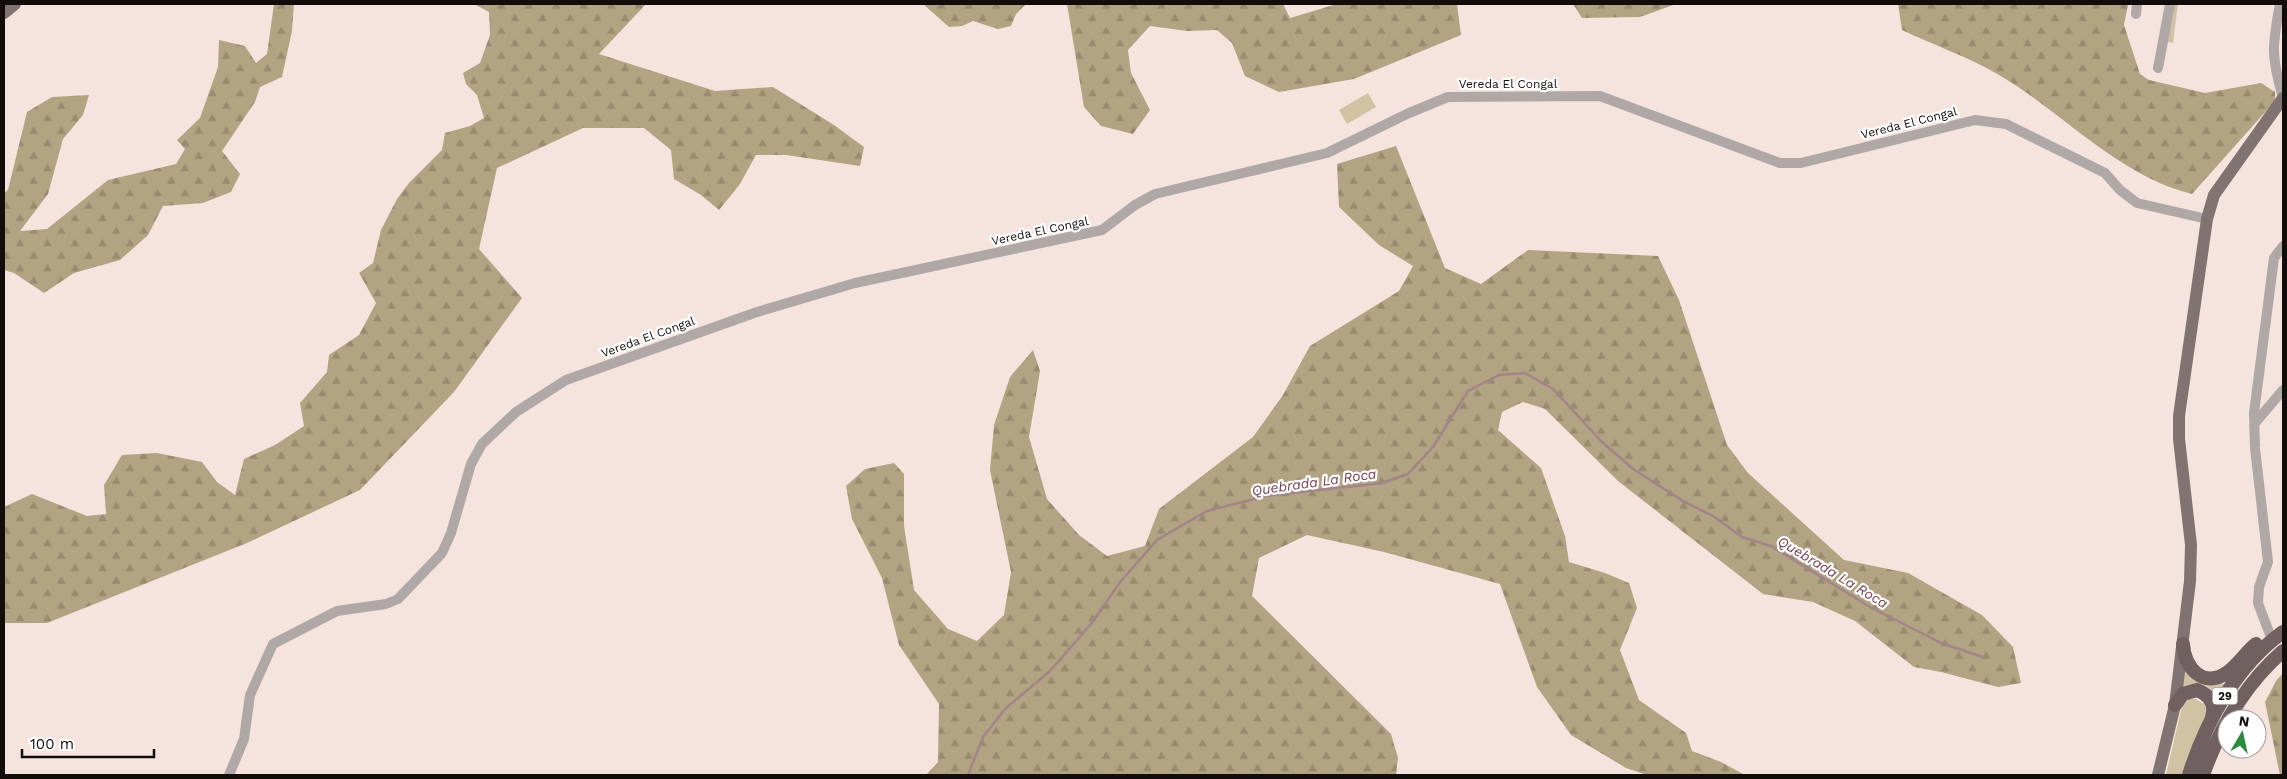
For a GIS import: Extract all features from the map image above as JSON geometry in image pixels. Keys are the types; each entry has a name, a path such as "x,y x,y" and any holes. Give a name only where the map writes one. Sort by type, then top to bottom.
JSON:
{"highway":[{"path":"2183,644 2184,658 2194,672 2204,677 2217,677 2230,671 2247,652 2275,635 2283,625"},
{"name":"29","path":"2189,775 2211,718 2243,671 2275,635"},
{"name":"29","path":"2203,775 2221,730 2238,701 2262,671 2283,651"},
{"path":"2175,706 2183,694 2197,690 2204,693 2213,704 2211,718"}],"main road":[{"path":"4,13 15,4"},
{"path":"2158,775 2175,706 2189,594 2190,545 2179,416 2207,219 2214,195 2282,99"}],"street":[{"path":"2158,68 2170,4"},
{"path":"2280,4 2272,46 2274,70 2282,99"},
{"name":"Vereda El Congal","path":"229,775 244,739 250,695 273,644 337,611 386,604 398,599 442,553 451,533 471,464 482,444 516,412 566,380 756,312 855,283 1102,230 1135,205 1155,194 1327,153 1409,112 1448,97 1600,96 1780,163 1801,163 1975,120 2006,124 2105,173 2120,190 2137,203 2207,219"},
{"path":"2275,635 2258,602 2258,587 2268,562 2254,423 2274,258 2283,246"},
{"path":"2254,423 2283,390"}],"shaded area":[{"path":"2173,4 2178,4 2173,43 2167,42"},
{"path":"1368,93 1376,107 1347,124 1339,110"},
{"path":"2185,670 2192,679 2203,684 2216,685 2228,683 2218,700 2212,690 2203,685 2193,684 2182,688"},
{"path":"2189,699 2196,699 2205,705 2207,716 2184,775 2166,775 2182,706"}],"green space":[{"path":"274,4 294,4 292,31 282,77 260,87 255,102 222,151 240,174 231,192 203,203 163,206 148,235 120,260 74,273 44,293 14,273 4,270 4,193 8,190 27,112 52,97 89,95 83,115 63,139 48,194 20,231 47,229 108,180 176,164 185,149 177,140 200,118 218,67 219,40 245,46 256,63 267,54"},
{"path":"474,4 646,4 599,54 715,91 773,87 834,125 864,147 860,166 786,155 756,155 740,184 719,210 701,195 674,179 671,150 644,128 583,128 497,168 479,249 522,298 454,392 360,490 247,543 47,623 4,623 4,507 32,494 87,516 106,514 104,485 122,455 157,453 202,462 217,482 235,495 244,459 275,445 304,426 300,403 327,372 329,355 359,335 376,303 359,273 373,263 381,230 397,199 409,183 442,150 445,133 470,126 484,118 477,95 466,84 463,73 480,63 490,35 489,12"},
{"path":"923,4 1026,4 1016,14 1011,26 998,29 973,21 962,26 949,27"},
{"path":"1067,4 1283,4 1290,18 1337,4 1457,4 1461,35 1354,79 1279,92 1245,76 1232,43 1217,30 1187,31 1150,26 1128,50 1131,73 1150,110 1133,134 1101,126 1084,107"},
{"path":"1573,4 1676,4 1640,17 1582,18"},
{"path":"1898,4 2128,5 2124,25 2140,74 2149,80 2205,93 2261,83 2275,92 2275,101 2192,194 2165,185 2139,173 2092,142 2023,90 1999,75 1976,62 1902,30"},
{"path":"1396,146 1445,268 1481,284 1528,250 1658,256 1679,300 1727,445 1748,473 1844,560 1908,573 1982,615 2013,647 2021,683 1998,687 1914,667 1855,621 1813,602 1763,594 1618,481 1545,409 1523,402 1502,412 1498,430 1541,468 1565,536 1569,562 1605,573 1629,583 1637,608 1620,650 1639,700 1686,733 1692,751 1721,762 1745,775 1647,775 1626,768 1571,735 1537,687 1500,584 1384,552 1307,535 1259,558 1252,596 1391,734 1398,758 1396,775 926,775 938,762 939,704 899,645 882,578 852,519 846,486 865,469 894,463 904,474 904,526 914,590 948,629 977,641 1004,615 1011,572 990,470 994,425 1010,377 1033,350 1040,371 1029,437 1047,499 1079,535 1107,556 1145,546 1159,509 1253,437 1283,395 1310,346 1399,291 1413,266 1379,245 1339,207 1337,164"},
{"path":"2283,673 2283,775 2280,775 2265,702 2276,681"}],"waterway":[{"name":"Quebrada La Roca","path":"968,775 983,737 1005,709 1050,671 1091,624 1121,581 1157,540 1207,511 1266,496 1382,483 1408,474 1433,447 1468,391 1499,375 1525,373 1553,389 1602,442 1633,469 1683,501 1713,516 1742,537 1771,546 1870,607 1941,643 1983,657"}]}
